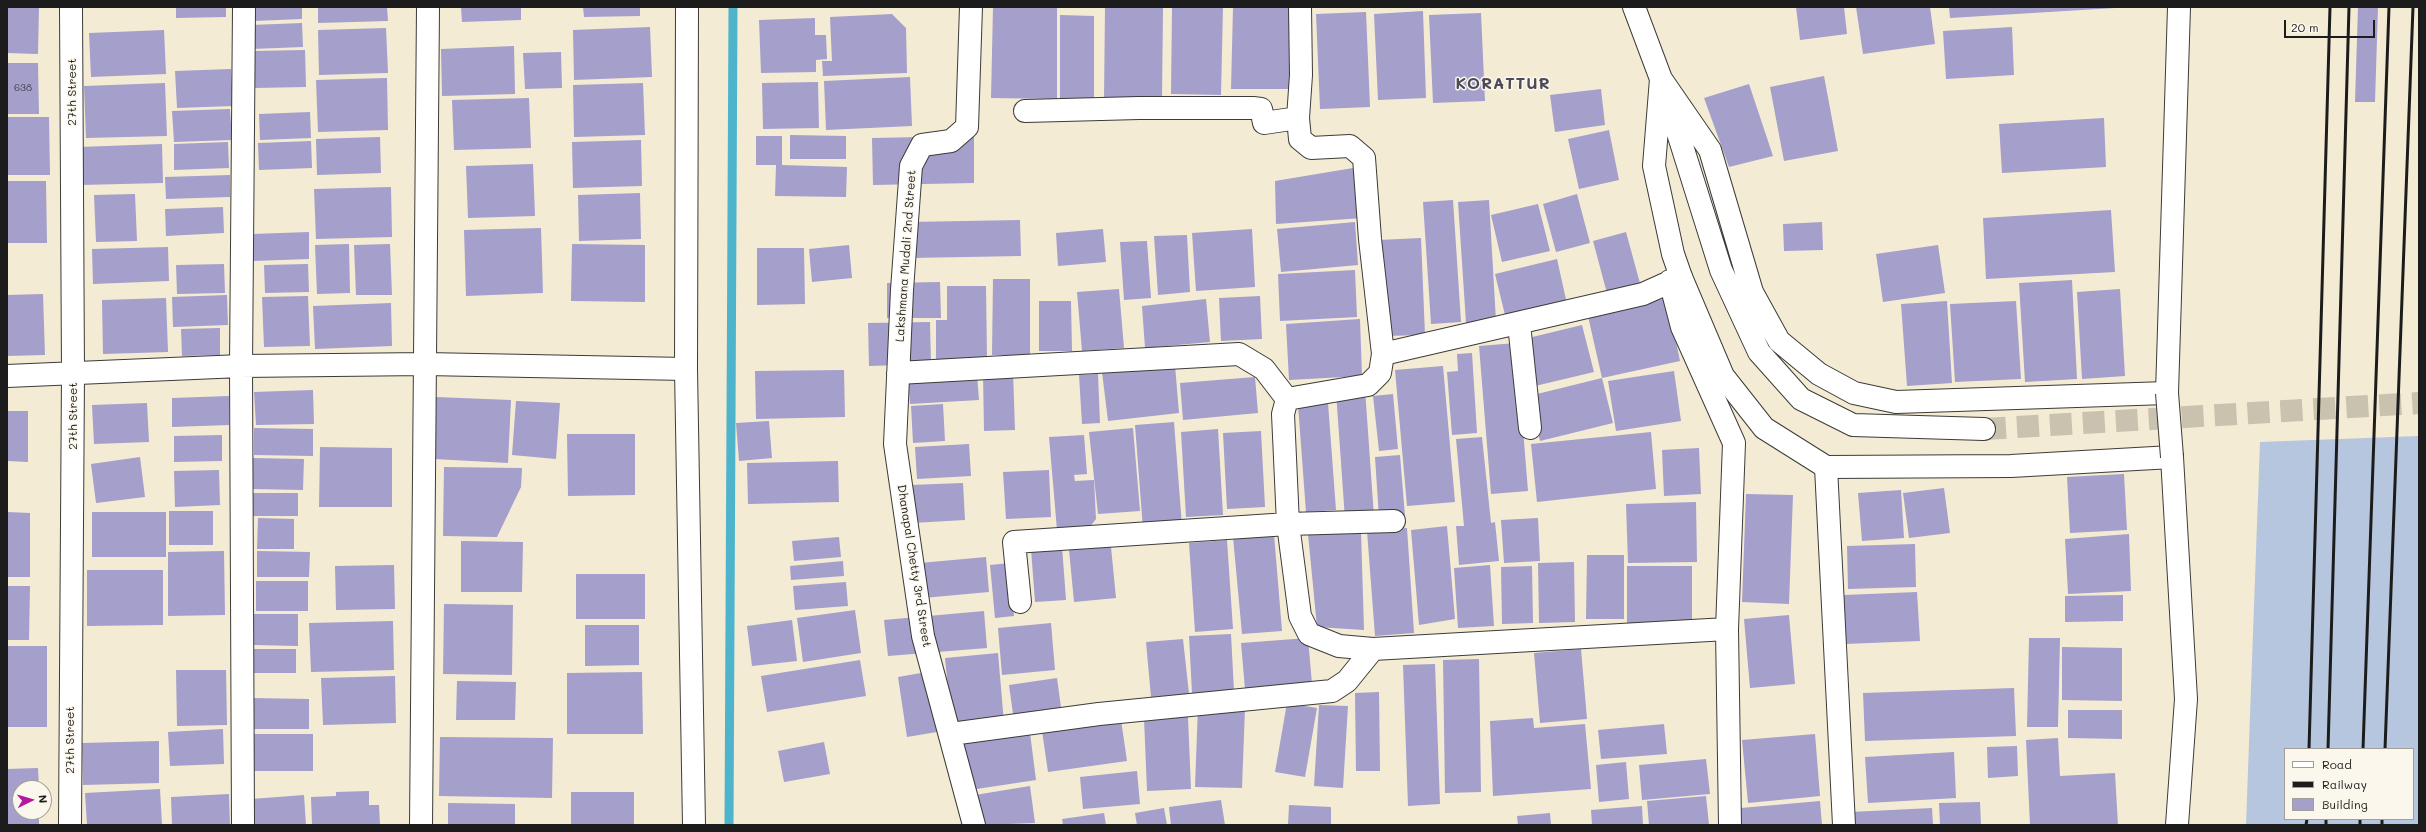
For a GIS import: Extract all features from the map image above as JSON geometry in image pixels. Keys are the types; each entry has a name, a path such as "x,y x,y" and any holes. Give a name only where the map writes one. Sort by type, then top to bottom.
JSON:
{"street":[{"name":"27th Street","path":"70,825 73,373 72,7"},
{"path":"243,825 241,366 244,7"},
{"path":"421,825 428,7"},
{"path":"688,7 686,369 694,825"},
{"name":"Lakshmana Mudali 2nd Street","path":"898,372 911,166 922,145 951,141 967,127 971,7"},
{"path":"1287,399 1368,384 1380,372 1383,354 1370,239 1364,158 1350,146 1311,148 1300,139 1298,118 1301,75 1300,7"},
{"path":"1634,7 1661,79 1722,270 1759,352 1801,399 1852,425 1984,429"},
{"path":"2177,825 2186,699 2167,393 2179,7"},
{"path":"1661,79 1654,166 1675,279 1682,327 1734,443 1728,629 1730,825"},
{"path":"1661,79 1710,150 1752,292 1779,341 1819,374 1854,393 1896,402 2167,393"},
{"path":"1025,111 1139,108 1253,108 1261,110 1264,123 1298,118"},
{"path":"1383,354 1519,324 1643,294 1675,279"},
{"path":"1675,279 1723,376 1764,428 1826,467 2011,466 2172,457"},
{"path":"1519,324 1530,428"},
{"path":"898,372 1239,354 1264,369 1287,399"},
{"path":"7,376 241,366 425,364 686,369"},
{"name":"Dhanapal Chetty 3rd Street","path":"898,372 895,444 923,636 951,734 974,825"},
{"path":"1287,399 1283,414 1288,524 1300,616 1308,634 1338,646 1373,649 1728,629"},
{"path":"1826,467 1844,825"},
{"path":"1020,602 1014,542 1288,524 1394,521"},
{"path":"951,734 1099,714 1332,691 1347,681 1373,649"}],"shaded area":[{"path":"2419,436 2419,825 2246,825 2260,442"}],"building":[{"path":"7,7 39,7 38,54 7,53"},
{"path":"176,7 226,7 226,17 176,18"},
{"path":"253,7 302,7 302,19 254,21"},
{"path":"318,7 387,7 388,21 318,23"},
{"path":"461,7 521,7 521,20 462,22"},
{"path":"583,7 640,7 640,16 584,17"},
{"path":"993,7 1057,7 1057,99 991,98"},
{"path":"1105,7 1163,7 1162,100 1104,100"},
{"path":"1172,7 1223,7 1221,95 1171,94"},
{"path":"1233,7 1289,7 1289,89 1231,89"},
{"path":"1796,7 1844,7 1847,34 1800,40"},
{"path":"1856,7 1930,7 1935,44 1863,54"},
{"path":"1949,7 2115,7 2115,8 1950,18"},
{"path":"2358,7 2378,7 2375,102 2355,102"},
{"path":"1423,11 1426,98 1378,100 1374,14"},
{"path":"1366,12 1370,107 1320,109 1316,14"},
{"path":"1481,13 1485,101 1433,103 1429,15"},
{"path":"892,14 906,28 907,73 823,76 822,61 832,61 830,17"},
{"path":"1060,15 1094,16 1094,99 1060,98"},
{"path":"815,18 815,35 826,35 827,59 816,60 816,72 761,73 759,20"},
{"path":"302,23 303,47 252,49 251,25"},
{"path":"650,27 652,77 574,80 573,30"},
{"path":"2012,27 2014,75 1946,79 1943,31"},
{"path":"386,28 388,73 319,75 318,30"},
{"path":"164,30 166,74 91,77 89,33"},
{"path":"514,46 515,94 442,96 441,49"},
{"path":"305,50 306,87 254,88 253,51"},
{"path":"561,52 562,88 525,89 523,53"},
{"path":"7,63 38,63 39,114 7,114"},
{"path":"231,69 233,106 177,108 175,71"},
{"path":"1824,76 1838,151 1784,161 1770,87"},
{"path":"910,77 912,126 826,130 824,81"},
{"path":"387,78 388,130 318,132 316,80"},
{"path":"818,82 819,128 763,129 762,83"},
{"path":"165,83 167,136 86,138 84,86"},
{"path":"643,83 645,135 574,137 573,85"},
{"path":"1749,84 1773,156 1729,167 1704,98"},
{"path":"1601,89 1605,125 1555,132 1550,95"},
{"path":"529,98 531,148 454,150 452,100"},
{"path":"230,109 232,140 174,142 172,111"},
{"path":"310,112 311,138 260,140 259,114"},
{"path":"7,117 49,117 50,175 7,175"},
{"path":"2104,118 2106,167 2002,173 1999,124"},
{"path":"1609,130 1619,180 1579,189 1568,139"},
{"path":"790,135 846,136 846,159 790,159"},
{"path":"756,136 782,136 782,165 847,167 846,197 775,196 776,165 756,165"},
{"path":"974,136 974,183 873,185 872,138"},
{"path":"380,137 381,173 317,175 316,139"},
{"path":"641,140 642,186 573,188 572,142"},
{"path":"311,141 312,168 259,170 258,143"},
{"path":"228,142 229,168 174,170 174,144"},
{"path":"162,144 163,183 81,185 79,147"},
{"path":"533,164 535,216 468,218 466,166"},
{"path":"1359,167 1363,218 1276,224 1275,181"},
{"path":"230,175 230,197 166,199 165,177"},
{"path":"7,181 46,181 47,243 7,243"},
{"path":"391,187 392,237 316,239 314,189"},
{"path":"640,193 641,239 579,241 578,195"},
{"path":"135,194 137,241 96,242 94,195"},
{"path":"1577,194 1590,243 1556,252 1543,204"},
{"path":"1453,200 1461,322 1431,324 1423,202"},
{"path":"1489,200 1496,321 1466,323 1458,202"},
{"path":"1538,204 1550,251 1502,262 1491,215"},
{"path":"223,207 224,233 166,236 165,209"},
{"path":"2111,210 2115,272 1986,279 1983,218"},
{"path":"1020,220 1021,256 911,258 909,222"},
{"path":"1355,222 1358,265 1281,272 1277,229"},
{"path":"1822,222 1823,250 1784,251 1783,224"},
{"path":"541,228 543,293 466,296 464,230"},
{"path":"1103,229 1106,262 1058,266 1056,233"},
{"path":"1252,229 1255,287 1196,291 1192,233"},
{"path":"309,232 309,259 253,261 252,234"},
{"path":"1626,232 1641,287 1608,297 1593,241"},
{"path":"1187,235 1190,292 1158,295 1154,236"},
{"path":"1421,238 1425,335 1384,336 1378,240"},
{"path":"1147,241 1151,298 1124,300 1120,242"},
{"path":"349,244 350,293 317,294 315,245"},
{"path":"390,244 392,295 356,295 354,245"},
{"path":"572,244 645,245 645,302 571,301"},
{"path":"849,245 852,278 812,282 809,249"},
{"path":"1938,245 1945,293 1883,302 1876,254"},
{"path":"168,247 169,281 93,284 92,249"},
{"path":"757,248 804,248 805,304 757,305"},
{"path":"1557,259 1567,304 1506,319 1495,274"},
{"path":"224,264 225,293 177,294 176,265"},
{"path":"308,264 309,292 265,293 264,265"},
{"path":"1355,270 1357,317 1280,321 1278,274"},
{"path":"993,279 1030,279 1030,355 992,355"},
{"path":"2072,280 2077,379 2025,382 2019,283"},
{"path":"940,282 941,318 887,318 887,283"},
{"path":"947,286 986,286 987,359 936,360 936,320 947,320"},
{"path":"1119,289 1124,348 1082,351 1077,292"},
{"path":"2120,289 2125,376 2082,379 2077,292"},
{"path":"43,294 45,355 7,356 7,295"},
{"path":"227,295 228,325 173,327 172,297"},
{"path":"308,296 310,346 264,347 262,297"},
{"path":"1260,296 1262,339 1221,341 1219,298"},
{"path":"166,298 168,352 103,354 102,300"},
{"path":"1667,298 1680,361 1602,378 1588,316"},
{"path":"1206,299 1210,342 1145,348 1142,306"},
{"path":"1039,301 1071,301 1072,351 1039,351"},
{"path":"1947,301 1952,383 1907,386 1901,304"},
{"path":"2016,301 2021,379 1955,382 1950,304"},
{"path":"391,303 392,346 315,349 313,306"},
{"path":"1360,319 1362,376 1289,380 1286,324"},
{"path":"930,322 931,364 869,366 868,323"},
{"path":"1582,325 1594,372 1535,386 1524,339"},
{"path":"220,328 220,355 182,356 181,329"},
{"path":"1516,343 1528,491 1491,494 1479,346"},
{"path":"1472,353 1477,433 1452,435 1447,372 1458,371 1457,354"},
{"path":"1175,365 1179,413 1108,421 1102,372"},
{"path":"1443,366 1455,502 1407,506 1395,370"},
{"path":"844,370 845,417 756,419 755,371"},
{"path":"1674,371 1681,421 1616,431 1608,381"},
{"path":"1013,372 1015,430 984,431 983,373"},
{"path":"1098,374 1100,423 1082,424 1079,375"},
{"path":"977,375 979,400 910,404 908,379"},
{"path":"1255,377 1258,413 1183,420 1180,383"},
{"path":"1602,378 1613,423 1540,441 1529,396"},
{"path":"1365,389 1374,517 1345,519 1336,392"},
{"path":"313,390 314,424 256,425 254,392"},
{"path":"1393,394 1398,449 1379,451 1373,396"},
{"path":"229,396 229,425 172,427 172,398"},
{"path":"436,397 511,400 508,463 434,459"},
{"path":"516,401 560,403 556,459 512,455"},
{"path":"147,403 149,442 94,444 92,405"},
{"path":"1328,403 1336,510 1306,512 1298,405"},
{"path":"943,404 945,441 913,443 911,406"},
{"path":"7,411 28,411 28,462 7,461"},
{"path":"769,421 772,458 739,461 736,423"},
{"path":"1174,422 1182,526 1143,529 1135,425"},
{"path":"254,428 313,429 313,456 254,455"},
{"path":"1133,428 1140,511 1098,514 1089,432"},
{"path":"1218,429 1223,515 1186,517 1181,432"},
{"path":"1261,431 1265,507 1227,509 1223,433"},
{"path":"1651,432 1656,489 1537,502 1531,444"},
{"path":"567,434 635,434 635,495 568,496"},
{"path":"222,435 222,461 174,462 174,436"},
{"path":"1084,435 1087,474 1074,475 1075,481 1094,480 1096,519 1089,528 1057,530 1049,437"},
{"path":"1482,437 1491,523 1495,522 1499,561 1459,565 1456,526 1464,526 1456,439"},
{"path":"969,444 971,476 917,479 915,447"},
{"path":"320,447 392,448 392,507 319,507"},
{"path":"1699,448 1701,494 1664,496 1662,450"},
{"path":"1400,455 1405,516 1379,518 1375,457"},
{"path":"140,457 145,497 96,503 91,464"},
{"path":"252,458 304,459 303,490 252,489"},
{"path":"838,461 839,502 748,504 747,463"},
{"path":"444,467 522,468 521,487 497,537 443,536"},
{"path":"219,470 220,505 175,507 174,471"},
{"path":"1049,470 1051,517 1006,519 1003,472"},
{"path":"2124,474 2127,530 2070,533 2067,477"},
{"path":"963,483 965,520 912,523 910,485"},
{"path":"1944,488 1950,533 1909,538 1903,493"},
{"path":"1901,490 1904,538 1862,541 1858,493"},
{"path":"250,493 298,493 298,516 249,516"},
{"path":"1746,494 1793,495 1789,604 1742,602"},
{"path":"1696,502 1697,562 1628,563 1626,504"},
{"path":"169,511 213,511 213,545 169,545"},
{"path":"7,512 30,513 30,577 7,577"},
{"path":"92,512 166,512 166,557 92,557"},
{"path":"258,518 294,519 294,549 257,549"},
{"path":"1538,518 1540,561 1504,563 1501,520"},
{"path":"1447,526 1455,619 1419,625 1411,530"},
{"path":"1407,528 1414,633 1375,636 1367,531"},
{"path":"1361,531 1364,630 1317,627 1308,534"},
{"path":"1274,534 1282,631 1242,634 1233,537"},
{"path":"2129,534 2131,591 2068,594 2065,539"},
{"path":"839,537 841,557 794,561 792,541"},
{"path":"1227,540 1233,629 1195,632 1189,543"},
{"path":"461,541 523,542 522,592 461,592"},
{"path":"1915,544 1916,587 1848,589 1847,546"},
{"path":"1062,546 1066,600 1035,602 1031,549"},
{"path":"1111,547 1116,598 1074,602 1069,550"},
{"path":"224,551 225,615 168,616 168,552"},
{"path":"257,551 310,552 309,577 257,577"},
{"path":"1587,555 1624,555 1624,619 1586,619"},
{"path":"986,557 989,592 923,598 920,563"},
{"path":"843,561 844,576 791,580 790,566"},
{"path":"1574,562 1575,622 1539,623 1538,563"},
{"path":"1010,563 1014,616 995,618 990,565"},
{"path":"394,565 395,609 336,610 335,566"},
{"path":"1490,565 1494,626 1458,628 1454,568"},
{"path":"1532,566 1533,623 1502,624 1501,567"},
{"path":"1627,566 1692,566 1692,626 1627,626"},
{"path":"87,570 163,570 163,625 87,626"},
{"path":"576,574 645,574 645,619 576,619"},
{"path":"256,581 308,581 308,611 256,611"},
{"path":"846,582 848,606 795,610 793,586"},
{"path":"7,586 30,586 29,640 7,640"},
{"path":"1917,592 1920,641 1845,644 1844,595"},
{"path":"2123,595 2123,621 2065,622 2065,596"},
{"path":"444,604 513,605 512,675 443,674"},
{"path":"855,610 861,653 803,662 797,618"},
{"path":"984,611 987,648 888,656 884,620"},
{"path":"254,614 298,614 298,646 254,645"},
{"path":"1789,615 1795,684 1750,688 1744,619"},
{"path":"792,620 797,661 752,666 747,626"},
{"path":"393,621 394,670 311,672 309,623"},
{"path":"1051,623 1055,670 1002,675 998,628"},
{"path":"585,625 639,625 639,665 585,666"},
{"path":"1231,634 1234,691 1192,693 1189,636"},
{"path":"1308,638 1312,684 1245,689 1241,643"},
{"path":"2029,638 2060,638 2058,727 2027,727"},
{"path":"1183,639 1189,694 1151,697 1146,642"},
{"path":"7,646 47,646 47,727 7,727"},
{"path":"2062,647 2122,648 2122,701 2062,700"},
{"path":"254,649 296,649 296,673 254,673"},
{"path":"1581,649 1587,719 1540,723 1534,653"},
{"path":"998,653 1004,723 952,728 945,658"},
{"path":"1479,659 1481,792 1445,793 1443,660"},
{"path":"860,660 866,696 767,712 761,676"},
{"path":"1435,664 1440,804 1408,806 1403,665"},
{"path":"176,670 226,670 227,725 177,726"},
{"path":"642,672 643,734 567,734 567,673"},
{"path":"927,672 937,732 907,737 898,677"},
{"path":"395,676 396,723 323,725 321,678"},
{"path":"1057,678 1062,715 1014,721 1009,685"},
{"path":"457,681 516,682 515,720 456,720"},
{"path":"2014,688 2016,736 1865,741 1863,693"},
{"path":"1379,692 1380,771 1356,771 1355,693"},
{"path":"252,698 309,699 309,729 252,729"},
{"path":"1287,703 1317,708 1305,777 1275,772"},
{"path":"1319,705 1348,706 1343,788 1314,786"},
{"path":"1198,706 1245,708 1242,788 1195,787"},
{"path":"2068,710 2122,710 2122,739 2068,738"},
{"path":"1188,717 1191,789 1147,791 1144,718"},
{"path":"1533,718 1534,728 1585,724 1591,789 1493,796 1490,721"},
{"path":"1121,720 1127,761 1048,772 1042,731"},
{"path":"1664,724 1667,754 1601,759 1598,730"},
{"path":"223,729 224,764 170,766 168,732"},
{"path":"1030,733 1036,780 970,790 963,743"},
{"path":"253,734 313,734 313,771 252,771"},
{"path":"1815,734 1820,796 1748,803 1742,740"},
{"path":"440,737 553,738 552,798 439,796"},
{"path":"2058,738 2060,776 2115,773 2118,825 2030,825 2026,740"},
{"path":"159,741 159,783 83,785 82,743"},
{"path":"824,742 830,774 784,782 778,751"},
{"path":"2017,746 2018,776 1988,778 1987,747"},
{"path":"1954,752 1956,798 1868,803 1865,757"},
{"path":"1706,759 1710,794 1642,800 1639,765"},
{"path":"1626,762 1629,799 1599,802 1596,765"},
{"path":"38,768 39,780 12,780 12,820 39,820 39,825 7,825 7,769"},
{"path":"1137,771 1140,804 1083,809 1080,777"},
{"path":"1030,786 1035,823 980,825 975,795"},
{"path":"160,789 162,825 87,825 85,793"},
{"path":"369,791 369,805 379,805 380,825 312,825 311,797 336,796 336,792"},
{"path":"571,792 634,792 634,825 571,825"},
{"path":"229,794 230,825 172,825 171,797"},
{"path":"304,795 306,825 252,825 251,799"},
{"path":"1706,796 1709,825 1649,825 1647,801"},
{"path":"1221,800 1225,825 1171,825 1169,807"},
{"path":"1820,801 1822,825 1742,825 1741,808"},
{"path":"1980,802 1981,825 1940,825 1939,803"},
{"path":"448,803 515,804 515,825 448,825"},
{"path":"1289,805 1331,807 1331,825 1288,825"},
{"path":"1642,806 1643,825 1592,825 1591,810"},
{"path":"1164,808 1167,825 1137,825 1135,813"},
{"path":"1932,808 1933,825 1851,825 1850,812"},
{"path":"1104,813 1106,825 1063,825 1062,819"},
{"path":"1550,813 1551,825 1518,825 1517,816"}],"waterway":[{"path":"729,825 733,7"}],"tunnel":[{"path":"1984,429 2419,403"}],"railway":[{"path":"2309,748 2330,7"},
{"path":"2328,748 2349,7"},
{"path":"2363,748 2389,7"},
{"path":"2385,748 2413,7"},
{"path":"2306,825 2307,820"},
{"path":"2326,820 2326,825"},
{"path":"2360,820 2360,825"},
{"path":"2382,820 2382,825"}],"district":[{"name":"KORATTUR","path":"1503,84"}]}
